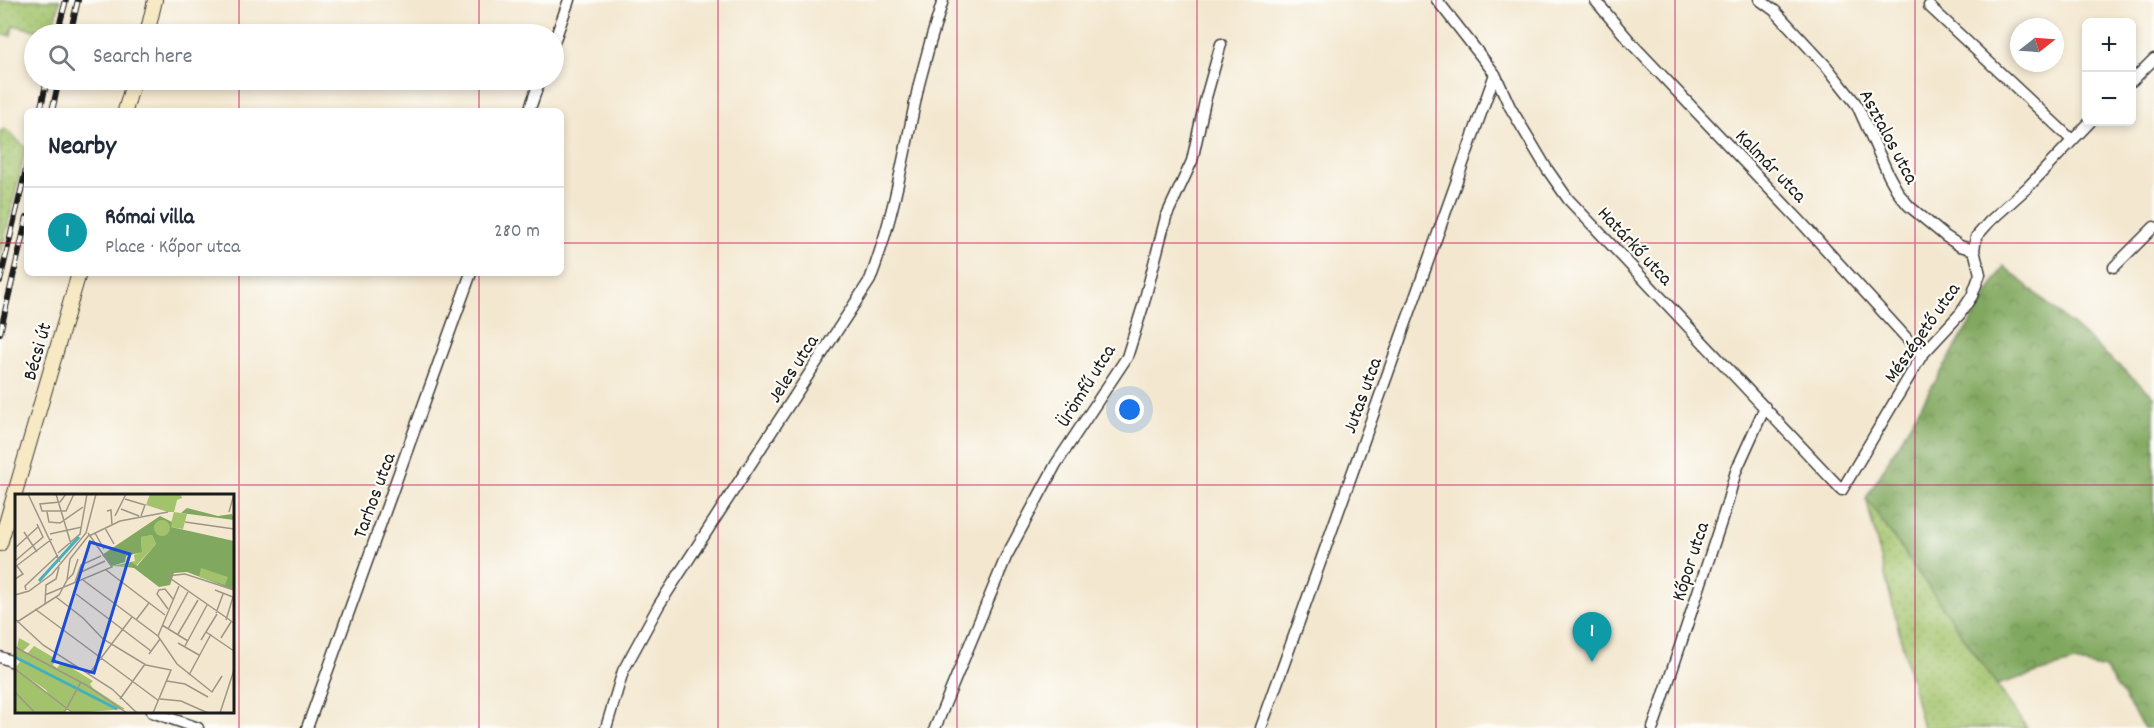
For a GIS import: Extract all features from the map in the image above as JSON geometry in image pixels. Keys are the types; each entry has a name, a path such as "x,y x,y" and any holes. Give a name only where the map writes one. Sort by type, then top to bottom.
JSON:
{"street":[{"path":"149,24 155,0"},
{"path":"560,24 569,0"},
{"name":"Jeles utca","path":"606,728 623,671 660,605 870,280 879,257 906,156 920,83 943,0"},
{"name":"Határkő utca","path":"1437,0 1495,74 1510,107 1547,169 1568,198 1842,490"},
{"name":"Kalmár utca","path":"1594,0 1633,45 1801,222 1922,355"},
{"name":"Asztalos utca","path":"1760,0 1775,11 1827,67 1857,105 1889,176 1909,207 1960,246 1974,250"},
{"path":"1929,6 2072,140"},
{"name":"Ürömfű utca","path":"935,728 1006,557 1056,464 1127,357 1166,217 1192,160 1204,101 1221,44"},
{"path":"2136,77 2154,59"},
{"name":"Jutas utca","path":"1261,728 1495,74"},
{"path":"126,108 131,90"},
{"path":"530,108 536,90"},
{"path":"1974,250 1976,237 1990,221 2028,187 2086,126"},
{"path":"2114,267 2154,227"},
{"name":"Mészégető utca","path":"1842,490 1922,355 1972,296 1980,274 1974,250"},
{"name":"Bécsi út","path":"0,544 78,276"},
{"name":"Tarhos utca","path":"307,728 470,276"},
{"name":"Kőpor utca","path":"1653,728 1736,471 1765,407"},
{"path":"0,657 15,663"},
{"path":"157,713 198,728"}],"green space":[{"path":"0,0 60,0 54,24 24,24 24,28 13,25 11,36 0,34"},
{"path":"5,129 24,146 24,156 0,258 0,131"},
{"path":"2004,266 2154,396 2154,728 2144,728 2105,669 2074,662 1997,685 1866,498"},
{"path":"1866,498 2027,728 1923,728"}],"railway":[{"path":"60,24 66,0"},
{"path":"72,24 78,0"},
{"path":"41,108 45,90"},
{"path":"53,108 57,90"},
{"path":"0,281 24,178"},
{"path":"0,333 24,230"}],"place":[{"name":"Római villa","path":"1592,662"}]}
